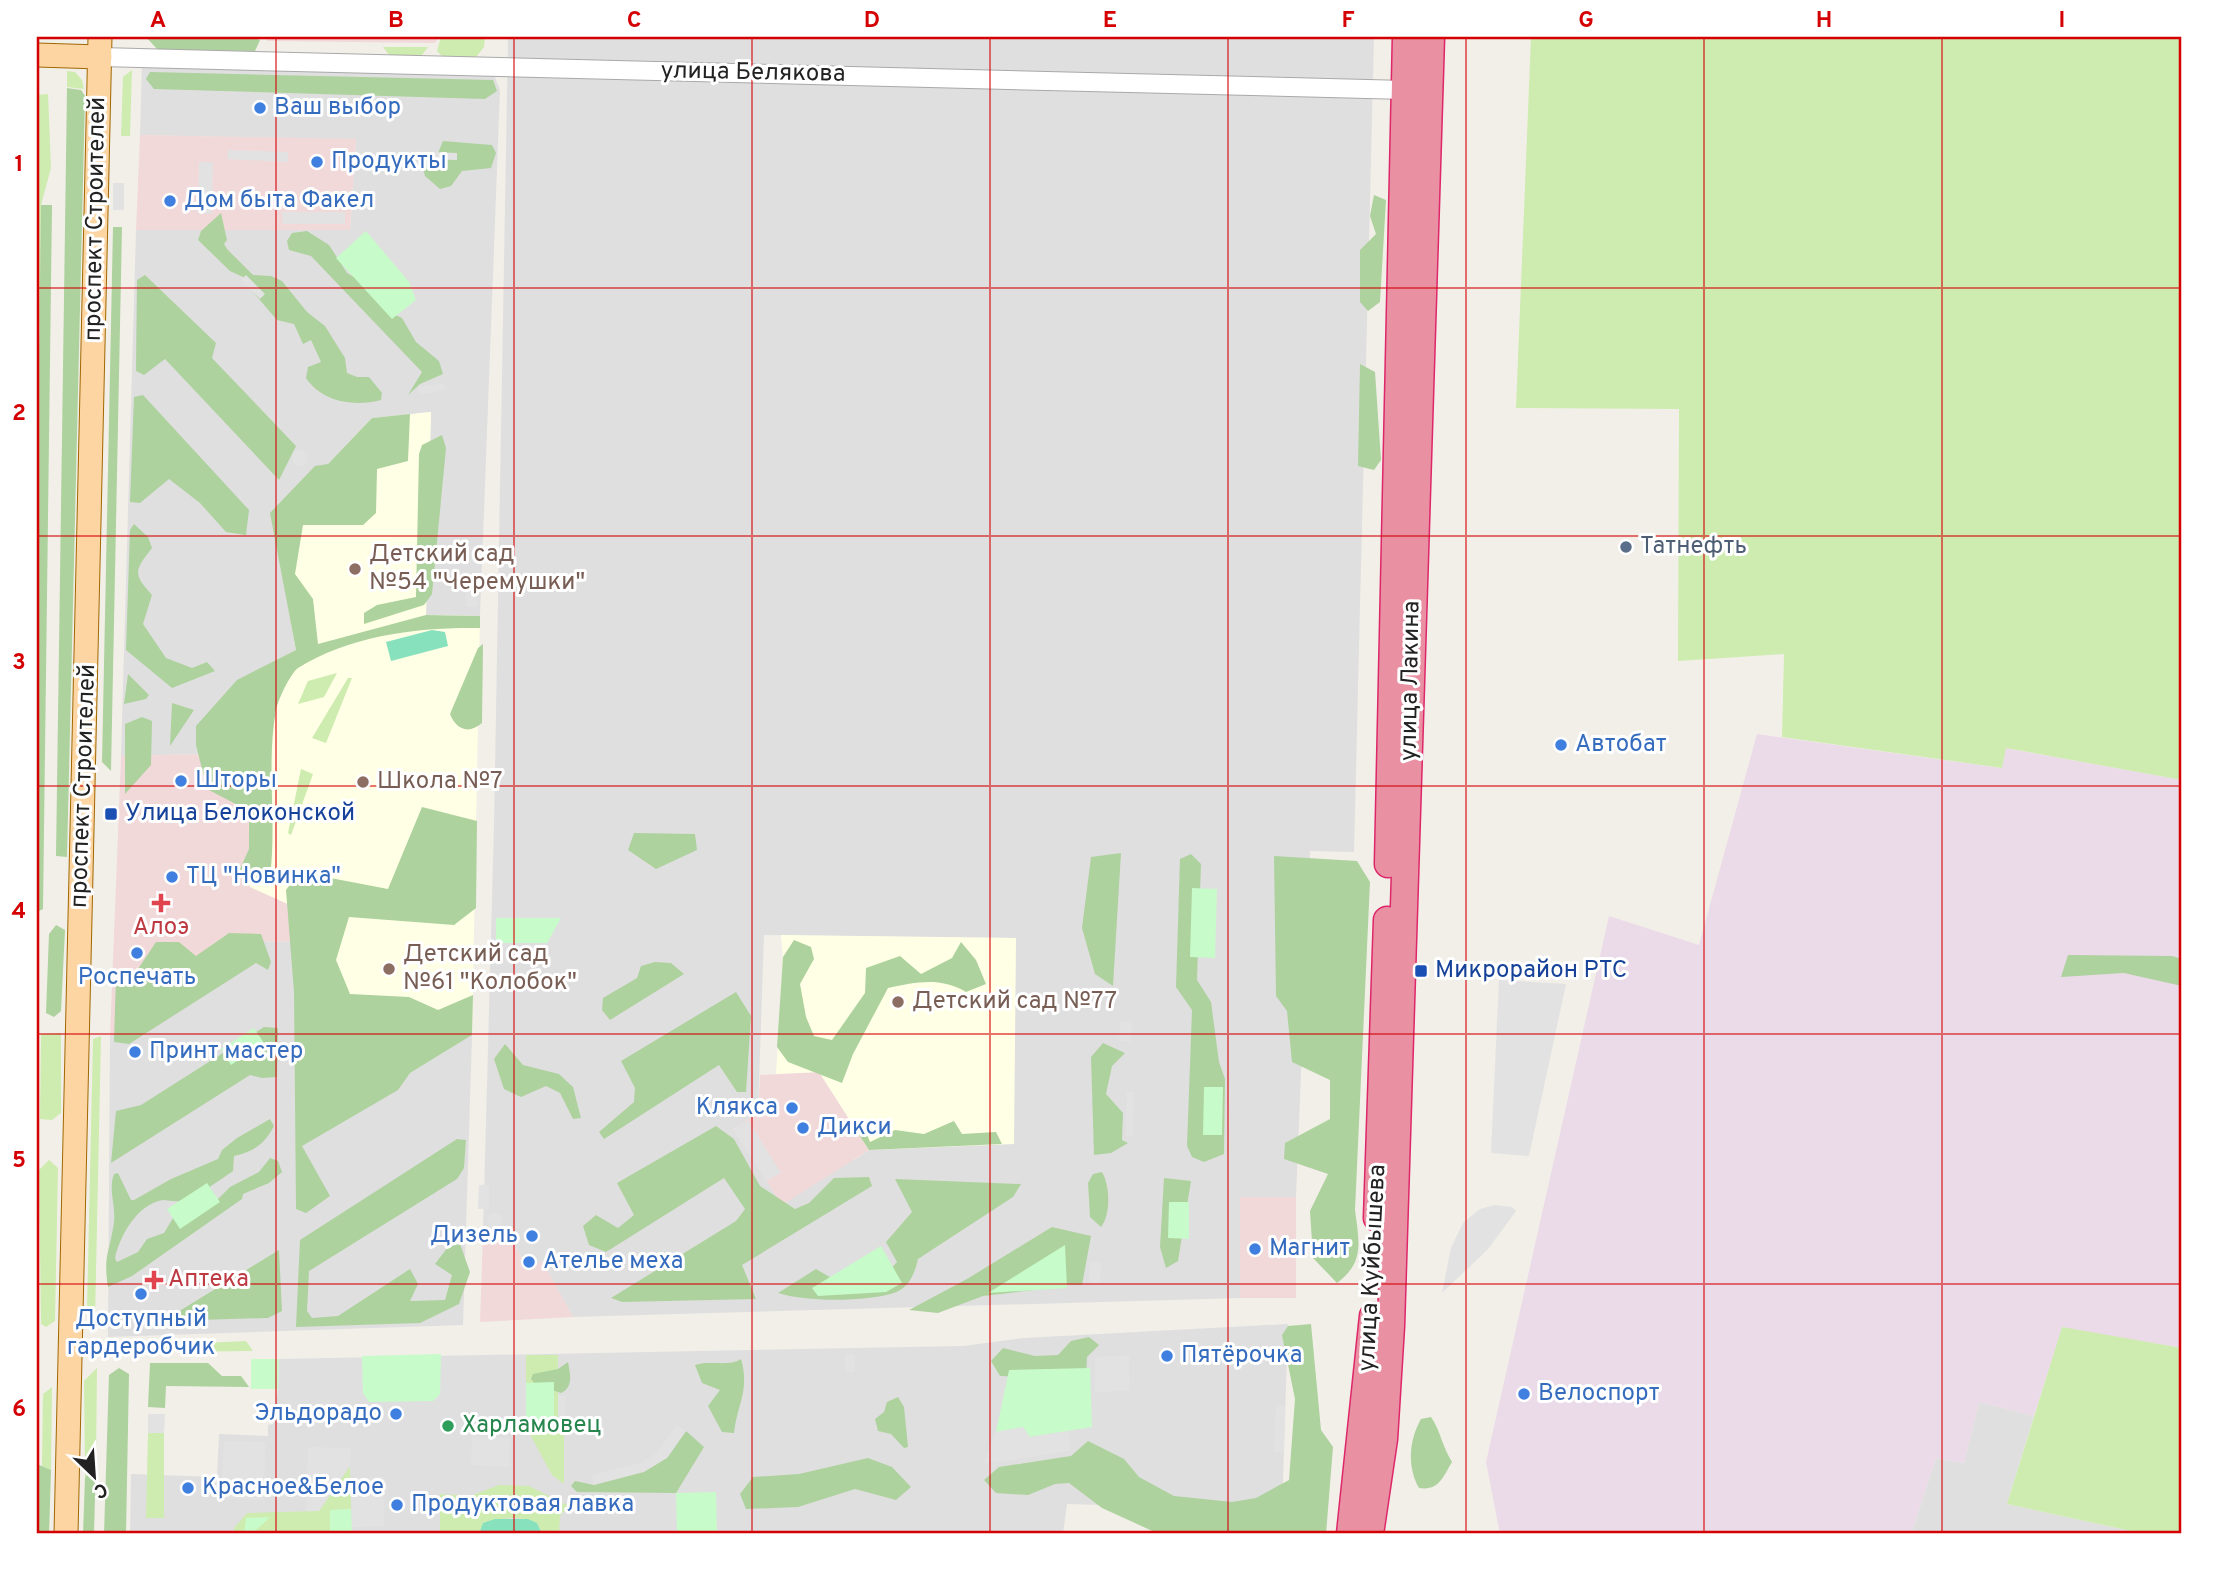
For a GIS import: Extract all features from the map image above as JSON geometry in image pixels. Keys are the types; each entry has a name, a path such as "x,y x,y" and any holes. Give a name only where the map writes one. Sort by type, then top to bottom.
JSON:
{"highway":[{"name":"улица Лакина","path":"1384,1000 1406,37"},
{"name":"улица Лакина","path":"1391,1326 1431,37"},
{"name":"улица Куйбышева","path":"1350,1534 1373,1322 1384,1000"},
{"name":"улица Куйбышева","path":"1370,1534 1384,1439 1391,1326"}],"main road":[{"path":"37,55 100,47"},
{"name":"проспект Строителей","path":"66,1534 100,47"}],"street":[{"name":"улица Белякова","path":"100,47 1406,90"}],"shaded area":[{"path":"267,37 439,37 435,43 267,41"},
{"path":"508,37 1374,37 1354,852 1310,851 1296,1197 1240,1197 1240,1298 573,1317 542,1262 528,1269 509,1236 483,1233 494,825","holes":["764,935 1016,938 882,1147 869,1150 854,1160 748,1120 758,1113"]},
{"path":"142,62 493,72 500,90 480,616 426,615 431,412 417,413 273,522 297,650 248,753 121,756 136,230 350,230 356,140 140,135"},
{"path":"140,135 356,139 350,230 136,230"},
{"path":"228,150 288,152 288,162 227,159"},
{"path":"412,151 457,153 457,160 412,159"},
{"path":"199,162 213,162 212,214 198,213"},
{"path":"113,183 124,183 124,210 113,210"},
{"path":"282,212 345,212 345,224 283,224"},
{"path":"246,275 265,294 260,299 241,280"},
{"path":"444,383 445,390 420,395 418,387"},
{"path":"431,412 426,615 480,616 472,1035 304,1001 303,911 250,887 246,677 296,650 273,522 372,418"},
{"path":"300,450 308,458 300,466 292,458"},
{"path":"467,574 478,574 477,607 466,607"},
{"path":"1757,734 2001,768 2005,748 2182,780 2182,1348 2062,1328 2034,1416 1979,1402 1964,1463 1936,1458 1911,1534 1500,1534 1486,1462 1609,916 1699,945"},
{"path":"248,753 250,887 303,910 303,942 258,941 110,1036 121,756"},
{"name":"Детский сад №77","path":"781,935 1016,938 1014,1144 869,1150 819,1072 776,1074 783,957"},
{"path":"258,941 303,942 410,1073 472,1035 463,1325 108,1337 110,1036"},
{"path":"1499,980 1566,984 1529,1156 1491,1153"},
{"path":"1120,1021 1132,1022 1131,1042 1119,1041"},
{"path":"819,1072 869,1150 782,1205 733,1129 758,1113 760,1075"},
{"path":"1127,1092 1134,1092 1133,1137 1126,1136"},
{"path":"748,1120 781,1173 766,1181 733,1129"},
{"path":"479,1185 489,1185 489,1209 478,1209"},
{"path":"1240,1197 1296,1197 1296,1298 1240,1298"},
{"path":"1495,1205 1512,1207 1516,1211 1488,1249 1442,1293 1451,1248 1463,1223 1480,1209"},
{"path":"492,1213 498,1213 503,1221 501,1227 492,1229 487,1224 487,1218"},
{"path":"483,1233 509,1236 528,1269 542,1261 573,1317 480,1322"},
{"path":"1090,1262 1101,1262 1100,1284 1089,1284"},
{"path":"1288,1324 1282,1511 1067,1504 1063,1534 130,1534 131,1474 217,1477 219,1434 268,1436 268,1425 273,1424 278,1389 279,1359 963,1346 1024,1338"},
{"path":"845,1354 855,1354 855,1372 845,1372"},
{"path":"1129,1356 1130,1391 1095,1392 1095,1357"},
{"path":"558,1396 566,1396 564,1433 558,1425"},
{"path":"1979,1402 2034,1416 2007,1504 2145,1534 1911,1534 1936,1458 1964,1463"},
{"path":"1276,1405 1285,1406 1284,1452 1274,1452"},
{"path":"148,1414 165,1414 164,1433 148,1433"},
{"path":"677,1425 686,1431 667,1458 644,1472 594,1485 591,1475 641,1463 656,1453"},
{"path":"1023,1427 1030,1437 1069,1431 1070,1451 983,1464 996,1432"},
{"path":"472,1436 510,1438 509,1467 471,1465"},
{"path":"224,1441 266,1442 263,1500 221,1498"},
{"path":"308,1447 351,1448 350,1466 319,1511 306,1511"},
{"path":"384,1477 384,1526 352,1527 351,1478"}],"green space":[{"path":"146,37 251,37 260,40 255,51 158,50"},
{"path":"441,37 485,37 484,47 476,57 443,57 437,51"},
{"path":"1531,37 2182,37 2182,780 2006,748 2002,768 1782,737 1784,654 1678,661 1679,409 1516,408"},
{"path":"383,47 428,47 422,55 389,55"},
{"path":"132,70 130,136 121,136 123,77"},
{"path":"67,71 75,72 82,80 84,89 67,87"},
{"path":"150,72 493,80 497,91 485,99 154,89 146,79"},
{"path":"67,88 81,90 85,96 67,857 56,856"},
{"path":"48,94 51,168 41,205 40,325 37,325 37,95"},
{"path":"443,141 492,145 496,153 491,168 462,171 451,186 440,189 425,176 423,169 436,158"},
{"path":"1374,195 1386,200 1380,302 1368,311 1360,302 1360,250 1376,234 1370,216"},
{"path":"41,205 52,205 43,909 37,912 37,505"},
{"path":"221,213 227,240 224,244 227,249 253,275 271,276 282,281 307,312 325,326 345,358 347,373 357,377 369,377 382,393 381,400 360,403 339,401 321,393 306,378 308,367 321,362 311,340 303,344 294,324 277,320 253,292 245,278 230,271 198,240 201,231"},
{"path":"113,227 122,227 111,771 102,762"},
{"path":"307,231 329,245 347,273 380,292 385,310 402,318 416,342 439,361 443,374 420,384 408,395 422,372 311,256 289,250 287,241 292,233"},
{"path":"366,231 409,282 416,300 392,319 336,258"},
{"path":"145,275 216,343 212,358 296,446 279,480 165,359 144,375 136,371 137,280"},
{"path":"1360,364 1375,372 1381,460 1374,470 1358,466"},
{"path":"143,395 249,510 246,535 226,532 200,503 169,479 140,503 130,502 134,397"},
{"path":"410,414 408,461 377,469 376,513 363,525 303,525 295,574 313,599 318,644 426,615 480,616 480,628 434,629 386,635 340,648 295,671 279,700 273,730 270,877 243,882 240,869 249,849 249,811 207,789 196,745 196,726 237,680 296,650 270,513 315,466 328,464 372,418"},
{"path":"442,435 446,448 432,594 424,605 364,624 364,613 377,605 416,597 419,454 422,445"},
{"path":"134,524 148,537 152,548 138,572 141,581 152,595 143,624 166,658 192,668 207,662 215,671 172,688 126,650 130,530"},
{"path":"432,630 445,632 448,646 391,661 386,642"},
{"path":"483,644 482,723 472,729 463,729 450,714 478,648"},
{"path":"337,673 324,697 298,704 308,681"},
{"path":"128,674 149,695 146,699 124,704"},
{"path":"348,678 352,678 326,743 312,738"},
{"path":"172,703 194,710 170,746"},
{"path":"142,717 152,721 151,765 125,794 125,724"},
{"path":"301,769 313,774 291,835 288,833"},
{"path":"422,807 477,821 476,908 454,925 349,917 336,960 350,994 409,997 438,1010 473,995 472,1035 410,1073 398,1090 302,1146 330,1196 306,1213 296,1209 294,992 286,890 299,872 388,889"},
{"path":"634,833 695,834 697,850 656,869 628,850"},
{"path":"1121,853 1113,986 1095,974 1082,928 1091,857"},
{"path":"1191,854 1201,864 1197,980 1211,1002 1219,1062 1225,1079 1224,1154 1204,1162 1192,1157 1187,1146 1192,1010 1176,987 1180,859"},
{"path":"1274,856 1357,861 1370,882 1355,1210 1358,1251 1352,1267 1337,1283 1313,1258 1310,1211 1328,1174 1284,1159 1285,1143 1330,1119 1330,1080 1292,1062 1287,1011 1276,996"},
{"path":"1192,888 1217,889 1215,958 1190,957"},
{"path":"496,918 561,918 547,943 496,943"},
{"path":"56,925 65,930 61,1011 54,1017 46,1013 49,934"},
{"path":"229,933 261,934 271,962 268,970 256,963 129,1044 114,1042 116,976 136,972 156,942 179,942 196,956"},
{"path":"794,940 811,947 814,959 800,984 806,1017 814,1036 832,1040 865,993 866,968 900,956 921,974 952,958 961,942 976,960 986,984 966,992 938,983 888,988 853,1054 842,1083 788,1062 777,1047 783,957"},
{"path":"2068,955 2172,956 2182,959 2182,986 2124,973 2061,977"},
{"path":"655,962 671,963 684,974 610,1020 602,1010 603,998 637,978 641,966"},
{"path":"736,992 751,1016 746,1092 737,1092 719,1065 604,1139 599,1132 634,1102 635,1088 621,1061"},
{"path":"264,1027 278,1028 277,1077 262,1078 250,1075 111,1163 116,1111 141,1105"},
{"path":"254,1028 264,1043 231,1065 221,1049"},
{"path":"61,1033 61,1113 52,1120 40,1119 41,1034"},
{"path":"101,1036 95,1320 87,1310 93,1039"},
{"path":"1103,1043 1125,1053 1112,1066 1106,1094 1123,1113 1122,1140 1128,1143 1111,1153 1094,1155 1091,1057"},
{"path":"505,1044 523,1065 559,1074 573,1087 581,1118 573,1119 560,1093 546,1086 521,1097 504,1089 494,1059"},
{"path":"1204,1087 1223,1087 1222,1135 1203,1135"},
{"path":"270,1119 274,1126 267,1138 253,1149 234,1156 233,1171 193,1196 179,1201 163,1200 138,1214 121,1240 115,1258 117,1262 138,1252 147,1239 164,1233 173,1218 217,1200 230,1187 259,1172 270,1158 278,1161 282,1172 269,1183 243,1194 242,1199 132,1276 108,1287 107,1260 114,1222 114,1174 118,1173 131,1200 134,1200 171,1179 218,1159 222,1150 237,1138"},
{"path":"861,1120 870,1142 895,1130 924,1134 954,1121 962,1134 996,1132 1002,1144 869,1150 854,1127"},
{"path":"716,1126 734,1139 760,1186 795,1209 809,1203 834,1178 869,1177 872,1186 742,1265 756,1299 622,1302 611,1298 736,1221 745,1209 724,1178 606,1252 589,1245 583,1226 596,1215 618,1228 634,1215 617,1183"},
{"path":"457,1139 466,1140 464,1168 457,1179 309,1271 307,1311 312,1318 338,1316 410,1269 418,1284 410,1301 445,1300 452,1275 435,1264 448,1247 460,1244 470,1272 459,1304 420,1323 296,1327 300,1240"},
{"path":"49,1160 58,1168 55,1321 46,1327 41,1324 39,1170"},
{"path":"1102,1172 1107,1185 1108,1200 1101,1227 1090,1217 1088,1183 1093,1174"},
{"path":"1164,1178 1191,1181 1178,1261 1166,1268 1160,1247"},
{"path":"895,1179 1021,1184 1013,1197 918,1259 911,1279 899,1291 868,1298 836,1300 778,1293 816,1269 835,1280 878,1283 897,1262 886,1242 912,1212"},
{"path":"207,1183 220,1202 180,1229 167,1209"},
{"path":"1169,1202 1189,1202 1189,1239 1168,1238"},
{"path":"1052,1227 1091,1236 1082,1285 1052,1284 1034,1290 983,1296 938,1313 909,1310 967,1279"},
{"path":"1065,1245 1067,1288 988,1293"},
{"path":"881,1246 902,1283 886,1292 818,1296 812,1288"},
{"path":"279,1250 282,1311 268,1318 163,1321"},
{"path":"1311,1324 1321,1430 1333,1447 1326,1534 1159,1534 1102,1508 1069,1483 1055,1484 1028,1495 996,1493 984,1480 999,1467 1071,1456 1088,1441 1124,1459 1139,1477 1174,1496 1232,1502 1256,1498 1289,1480 1295,1399 1282,1335 1288,1326"},
{"path":"2062,1327 2182,1348 2182,1534 2145,1534 2007,1504"},
{"path":"1089,1337 1099,1345 1087,1357 1086,1380 1000,1376 991,1361 1003,1348 1035,1356 1058,1355 1071,1341"},
{"path":"246,1341 253,1351 151,1352 161,1345"},
{"path":"441,1354 440,1394 433,1401 369,1402 363,1393 362,1356"},
{"path":"526,1355 558,1355 558,1425 564,1433 564,1484 552,1475 526,1427"},
{"path":"251,1359 279,1359 278,1389 251,1389"},
{"path":"741,1359 744,1389 734,1433 722,1432 708,1406 720,1390 702,1383 695,1365 731,1363"},
{"path":"568,1362 569,1384 561,1393 536,1385 531,1379 533,1374 558,1369"},
{"path":"150,1363 208,1363 222,1376 241,1376 249,1387 166,1386 165,1408 148,1407"},
{"path":"97,1368 96,1461 85,1478 84,1381"},
{"path":"119,1368 129,1374 126,1534 104,1534 109,1375"},
{"path":"1090,1368 1092,1427 1029,1437 1023,1427 996,1432 1009,1370"},
{"path":"554,1382 554,1427 526,1427 526,1383"},
{"path":"52,1387 51,1470 42,1466 43,1394"},
{"path":"898,1397 904,1407 908,1447 904,1448 891,1434 878,1431 875,1419 884,1412 887,1402"},
{"path":"1431,1417 1452,1462 1436,1485 1419,1488 1411,1462 1412,1445 1421,1419"},
{"path":"686,1431 704,1447 676,1493 577,1492 571,1486 575,1481 594,1485 667,1458"},
{"path":"148,1433 164,1433 164,1518 146,1518"},
{"path":"868,1458 892,1467 911,1487 896,1500 855,1489 798,1507 746,1509 740,1494 753,1477 799,1474"},
{"path":"96,1461 94,1534 83,1534 85,1478"},
{"path":"37,1464 51,1470 49,1534 37,1534"},
{"path":"350,1466 351,1509 330,1510 331,1532 352,1534 234,1534 234,1528 247,1513 319,1511"},
{"path":"499,1485 529,1486 569,1506 560,1516 559,1534 542,1534 537,1523 510,1518 483,1523 479,1534 440,1534 440,1494 470,1496"},
{"path":"716,1492 717,1534 677,1534 676,1493"},
{"path":"351,1509 352,1532 330,1532 330,1510"},
{"path":"270,1517 252,1534 244,1534 246,1518"},
{"path":"495,1519 528,1519 537,1523 542,1534 479,1534 483,1523"}],"place":[{"name":"Ваш выбор","path":"260,108"},
{"name":"Продукты","path":"317,162"},
{"name":"Дом быта Факел","path":"170,201"},
{"name":"Татнефть","path":"1626,547"},
{"name":"Детский сад №54 \"Черемушки\"","path":"355,569"},
{"name":"Автобат","path":"1561,745"},
{"name":"Шторы","path":"181,781"},
{"name":"Школа №7","path":"363,782"},
{"name":"Улица Белоконской","path":"111,814"},
{"name":"ТЦ \"Новинка\"","path":"172,877"},
{"name":"Алоэ","path":"161,903"},
{"name":"Роспечать","path":"137,953"},
{"name":"Детский сад №61 \"Колобок\"","path":"389,969"},
{"name":"Микрорайон РТС","path":"1421,971"},
{"name":"Детский сад №77","path":"898,1002"},
{"name":"Принт мастер","path":"135,1052"},
{"name":"Клякса","path":"792,1108"},
{"name":"Дикси","path":"803,1128"},
{"name":"Дизель","path":"532,1236"},
{"name":"Магнит","path":"1255,1249"},
{"name":"Ателье меха","path":"529,1262"},
{"name":"Аптека","path":"154,1280"},
{"name":"Доступный гардеробчик","path":"141,1294"},
{"name":"Пятёрочка","path":"1167,1356"},
{"name":"Велоспорт","path":"1524,1394"},
{"name":"Эльдорадо","path":"396,1414"},
{"name":"Харламовец","path":"448,1426"},
{"name":"Красное&Белое","path":"188,1488"},
{"name":"Продуктовая лавка","path":"397,1505"}]}
